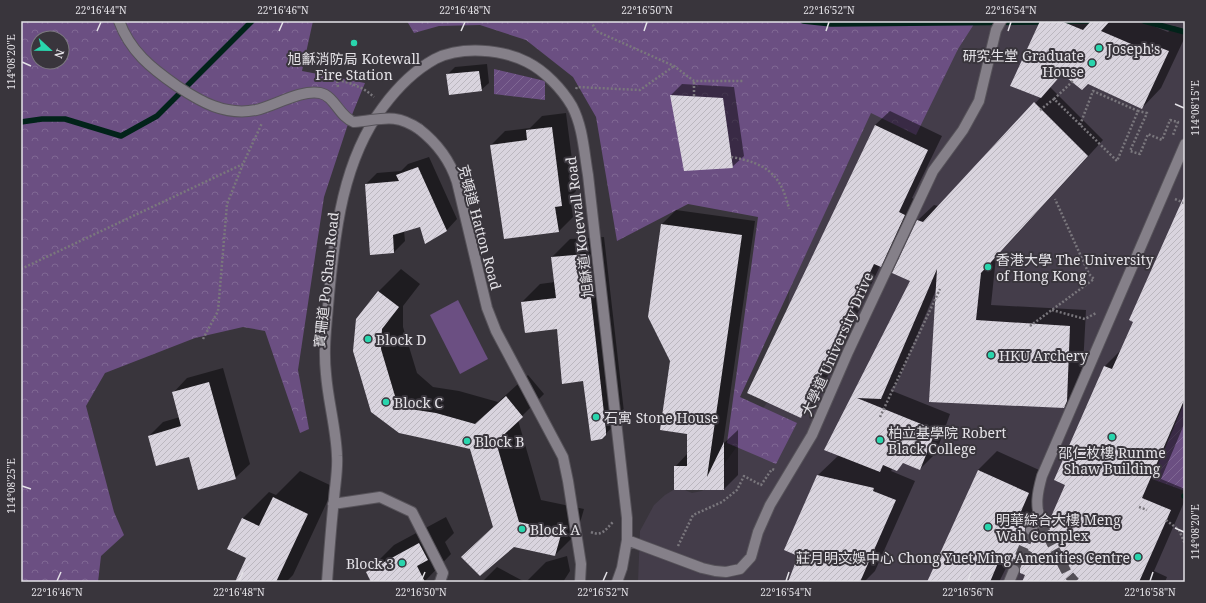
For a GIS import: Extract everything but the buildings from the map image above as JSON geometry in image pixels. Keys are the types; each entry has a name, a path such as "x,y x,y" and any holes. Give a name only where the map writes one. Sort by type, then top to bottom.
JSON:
{"street":[{"name":"克頓道 Hatton Road","path":"119,21 131,46 146,63 158,73 199,100 217,108 236,111 254,110 270,107 302,94 319,93 329,98 345,117 354,122 396,118 406,121 431,139 451,166 457,182 490,318 496,332 563,456 579,550 581,571 580,582"},
{"name":"大學道 University Drive","path":"627,540 715,571 726,572 740,569 751,558 758,532 770,505 786,476 812,435 848,352 933,171 963,130 979,101 999,25"},
{"name":"旭龢道 Kotewall Road","path":"380,110 407,81 424,67 442,56 469,50 488,51 503,54 527,62 547,76 568,100 575,113 582,136 588,175 627,518 627,540 622,568 617,582"},
{"name":"寶珊道 Po Shan Road","path":"326,582 338,457 325,357 334,248 338,223 350,174 364,136 380,110"},
{"path":"1031,530 1039,518 1037,495 1042,476 1185,144"},
{"path":"333,504 380,497 412,512 444,573 440,582"},
{"path":"1009,582 1014,570"}],"path":[{"path":"591,21 596,31 674,66 694,82 743,81"},
{"path":"568,100 574,95 577,87 640,90 674,66"},
{"path":"338,88 337,80 352,83 368,92 380,110"},
{"path":"1040,110 1073,81"},
{"path":"694,82 694,96"},
{"path":"1080,125 1093,91 1138,111 1146,113 1130,151 1140,154 1148,134 1162,140 1170,120 1178,122 1176,128"},
{"path":"1054,99 1116,161 1138,111"},
{"path":"202,339 218,311 228,204 243,164 270,107"},
{"path":"731,158 744,159 761,165 776,177 786,195 788,209"},
{"path":"21,269 243,164"},
{"path":"1030,326 1094,279 1089,274 1055,199"},
{"path":"880,418 940,289"},
{"path":"1052,310 1085,319 1099,311"},
{"path":"1185,402 1185,409"},
{"path":"673,557 693,515 722,502 737,490 744,476 761,486 772,469 786,476"},
{"path":"1139,506 1147,510"},
{"path":"1166,520 1179,530 1185,544"},
{"path":"591,532 597,534 602,533 614,521"}],"shaded area":[{"name":"香港大學 The University of Hong Kong","path":"914,21 1185,21 1185,582 638,582 640,531 654,505 665,495 675,489 680,488 692,493 702,491 708,486 772,395 783,368 800,166"}],"green space":[{"path":"21,21 313,21 302,71 365,83 347,127 324,197 298,370 309,429 300,433 265,331 243,327 195,338 105,373 86,406 114,512 124,535 101,556 98,582 21,582"},
{"path":"407,21 976,21 958,49 916,135 871,113 740,397 797,423 776,464 727,443 758,217 688,204 617,241 596,117 573,77 526,40 480,25 439,26 414,33"},
{"path":"494,69 545,81 545,100 494,94"},
{"path":"458,300 488,359 460,374 430,315"},
{"path":"1185,401 1185,491 1152,479"}],"waterway":[{"path":"21,122 42,119 65,119 121,136 157,116 252,21"},
{"path":"803,21 831,24 1047,22"},
{"path":"1055,21 1097,21"},
{"path":"1144,21 1185,32"}],"tunnel":[{"path":"1041,523 1067,573 1075,582"},
{"path":"1014,570 1031,530"},
{"path":"1021,552 1032,558"}],"place":[{"name":"旭龢消防局 Kotewall Fire Station","path":"354,43"},
{"name":"Joseph's","path":"1099,48"},
{"name":"研究生堂 Graduate House","path":"1092,63"},
{"name":"香港大學 The University of Hong Kong","path":"988,267"},
{"name":"Block D","path":"368,339"},
{"name":"HKU Archery","path":"991,355"},
{"name":"Block C","path":"386,402"},
{"name":"石寓 Stone House","path":"596,417"},
{"name":"邵仁枚樓 Runme Shaw Building","path":"1112,437"},
{"name":"柏立基學院 Robert Black College","path":"880,440"},
{"name":"Block B","path":"467,441"},
{"name":"明華綜合大樓 Meng Wah Complex","path":"988,527"},
{"name":"Block A","path":"522,529"},
{"name":"莊月明文娛中心 Chong Yuet Ming Amenities Centre","path":"1138,557"},
{"name":"Block 3","path":"402,563"}]}
